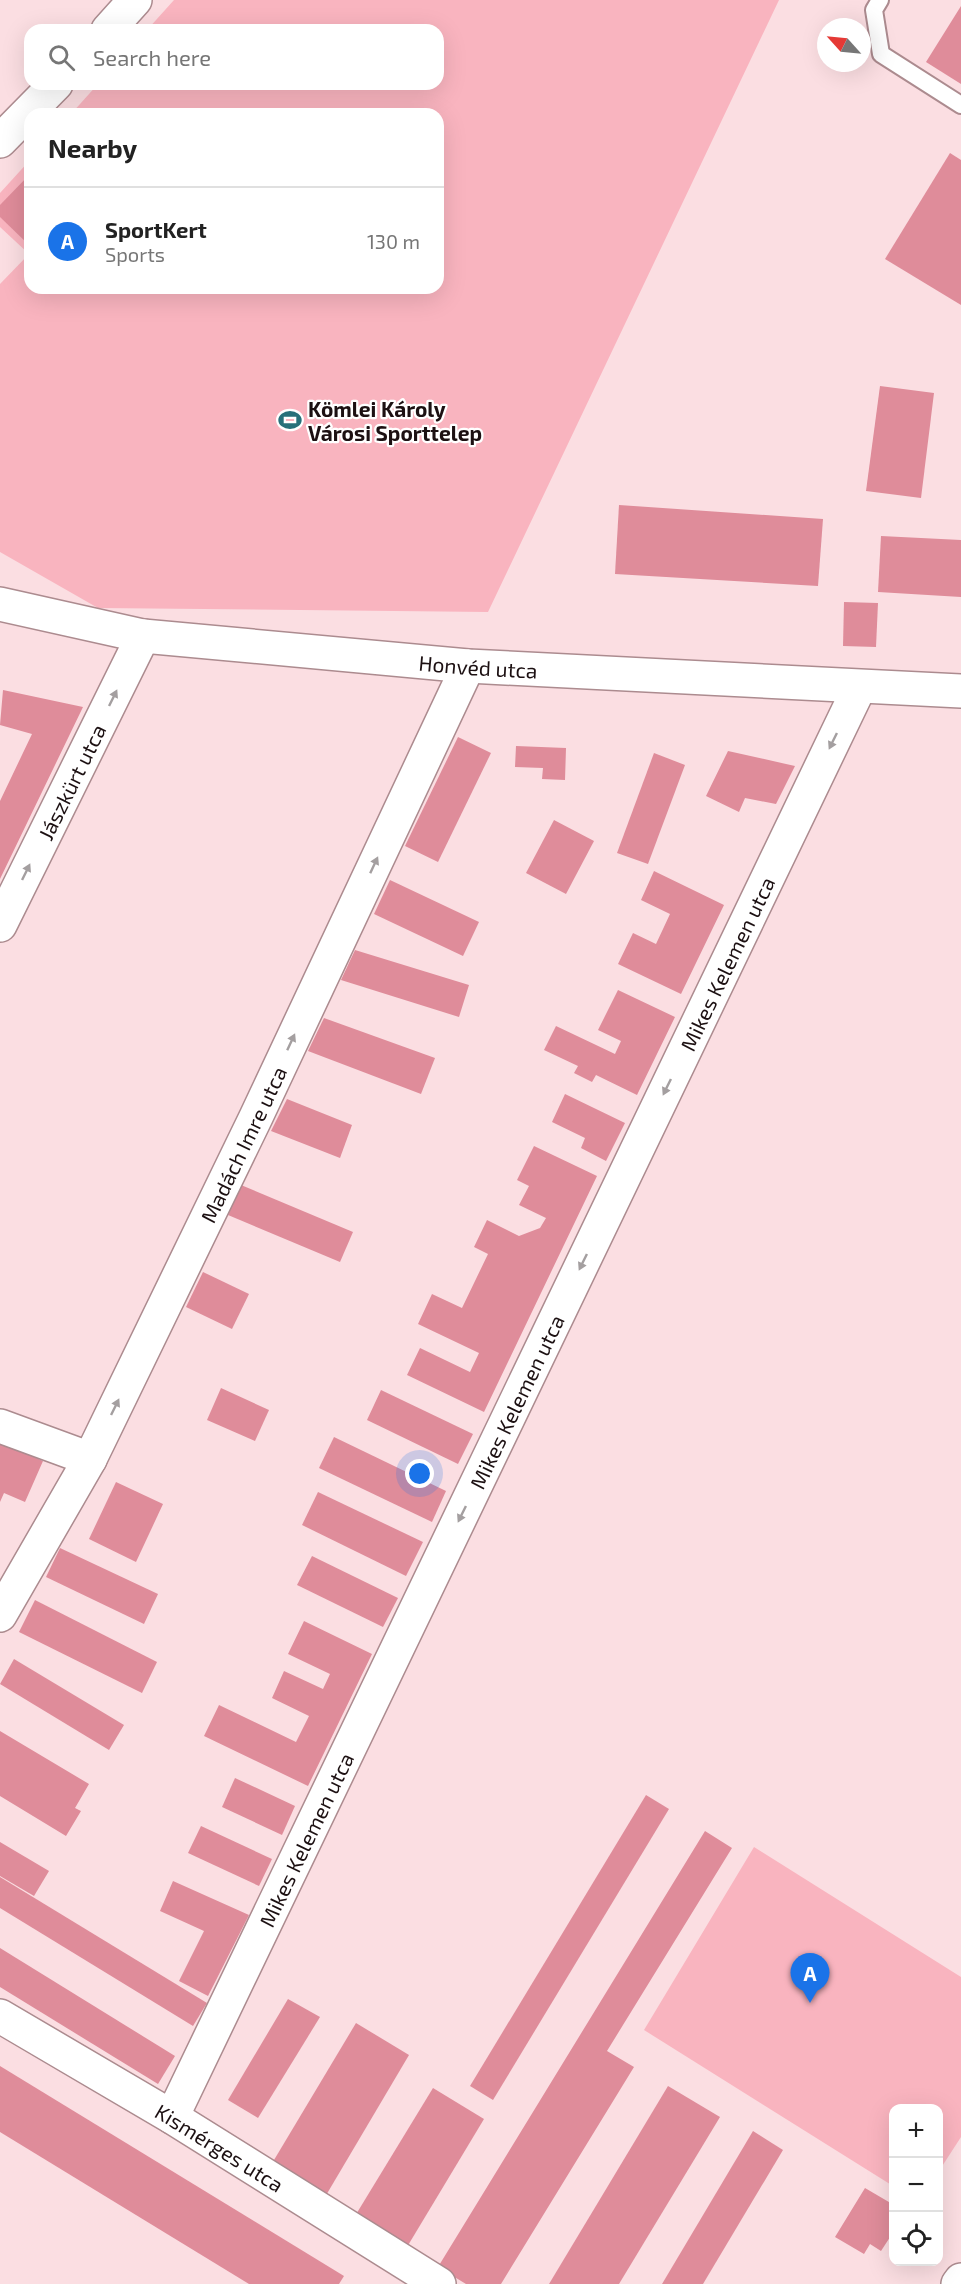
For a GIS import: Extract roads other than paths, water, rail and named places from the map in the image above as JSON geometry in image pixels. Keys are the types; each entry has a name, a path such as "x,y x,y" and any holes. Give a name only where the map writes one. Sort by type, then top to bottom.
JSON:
{"street":[{"path":"113,24 135,0"},
{"path":"32,108 50,90"},
{"path":"0,141 24,117"},
{"name":"Honvéd utca","path":"0,604 143,636 468,666 859,688 961,691"},
{"name":"Jászkürt utca","path":"0,925 143,636"},
{"name":"Madách Imre utca","path":"0,1615 90,1459 256,1117 468,666"},
{"name":"Mikes Kelemen utca","path":"172,2117 859,688"},
{"path":"0,1426 90,1459"},
{"name":"Kismérges utca","path":"0,2016 172,2117 439,2284"},
{"path":"958,2284 961,2280"}],"lane":[{"path":"880,0 874,10 881,54 961,105"}],"place":[{"name":"Kömlei Károly Városi Sporttelep","path":"290,420"},
{"name":"SportKert","path":"810,2003"}]}
